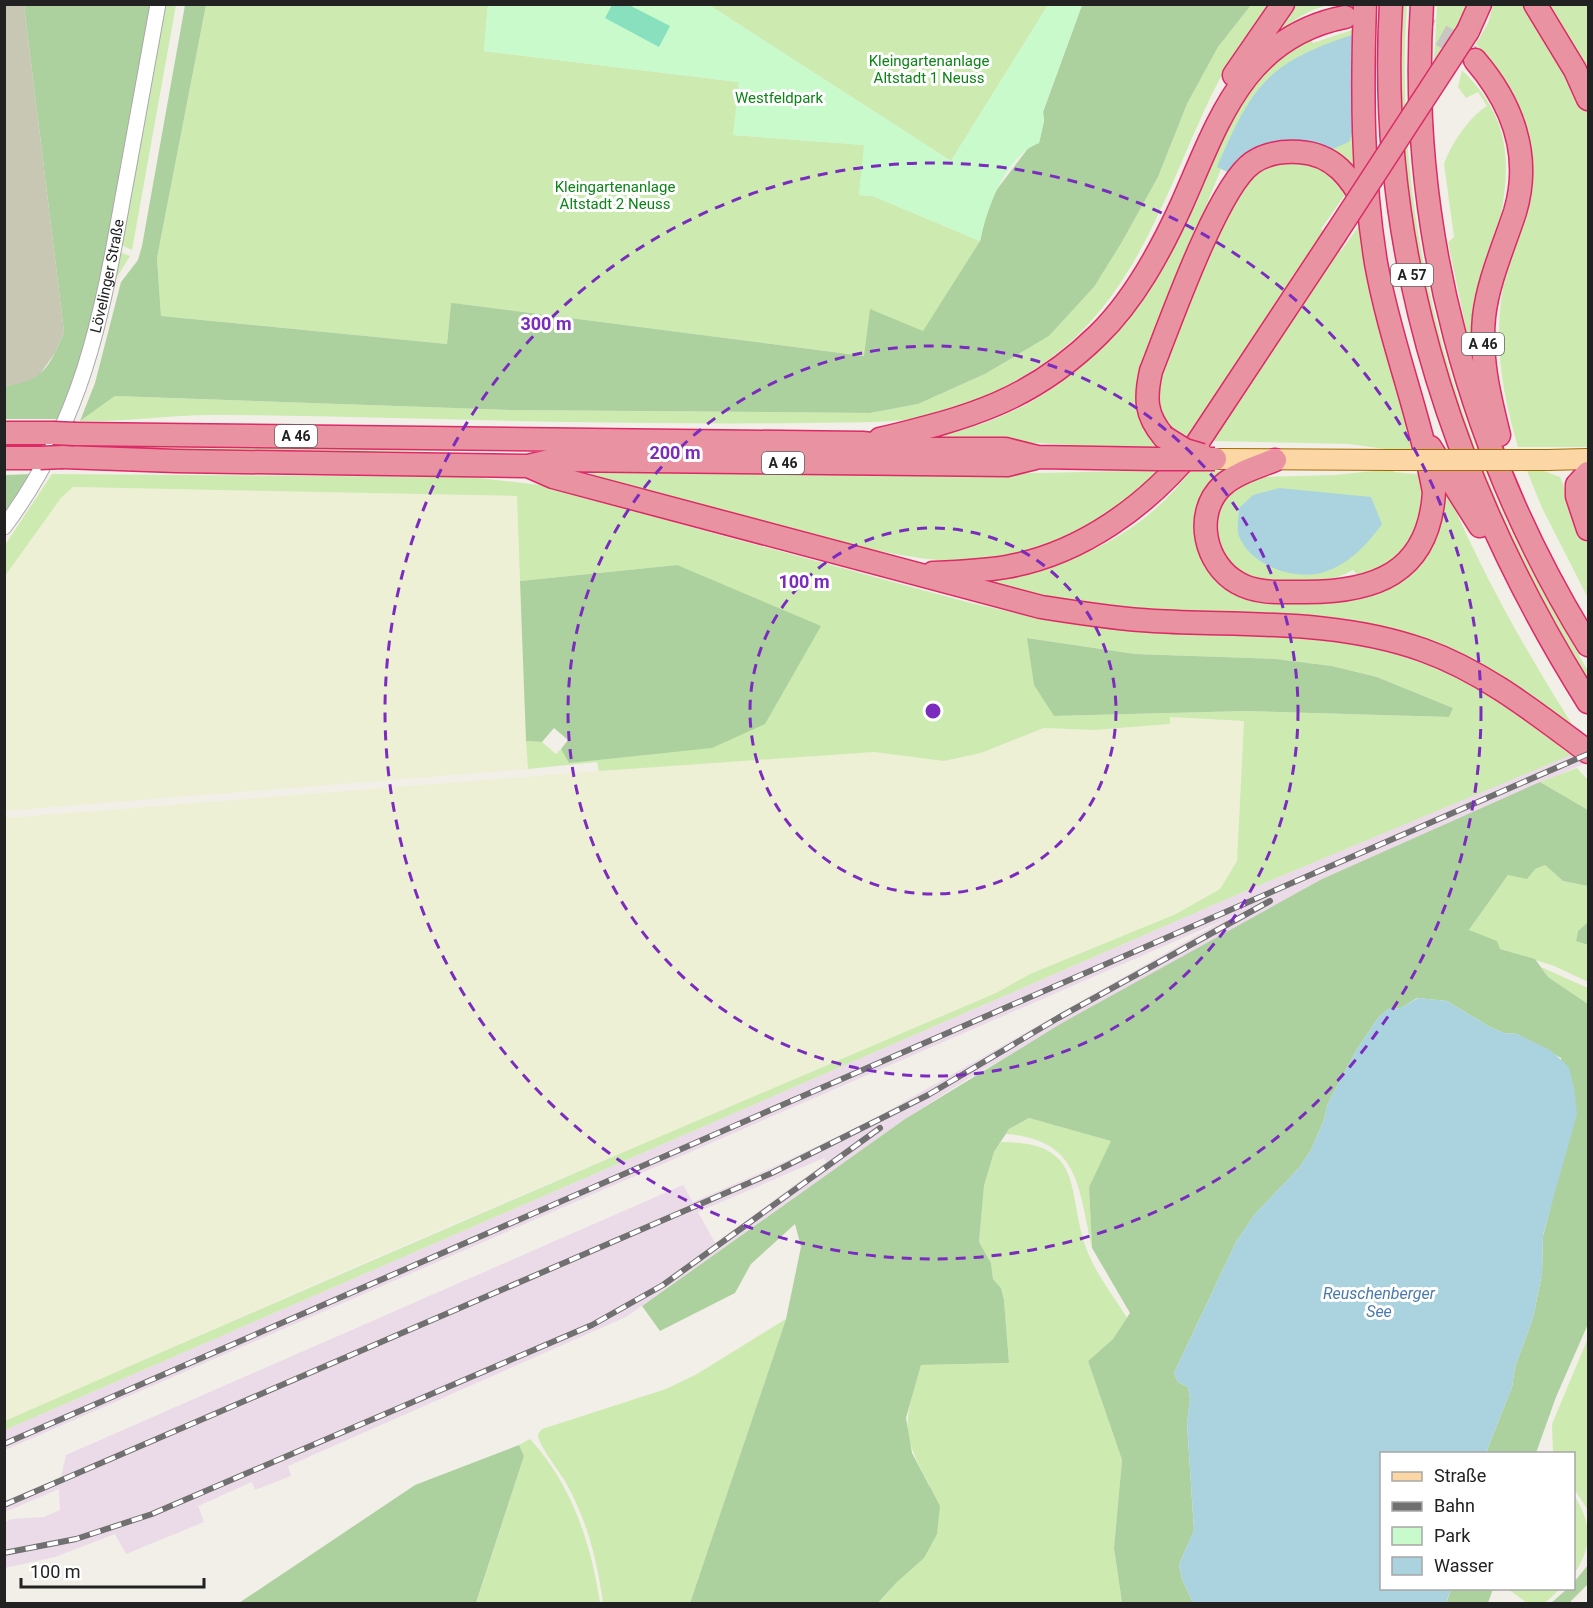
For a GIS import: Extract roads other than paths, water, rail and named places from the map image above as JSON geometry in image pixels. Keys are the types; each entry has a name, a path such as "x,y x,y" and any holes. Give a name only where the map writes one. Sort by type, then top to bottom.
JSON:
{"highway":[{"path":"1218,118 1222,96 1236,71 1282,4"},
{"path":"1275,460 1235,477 1222,486 1211,502 1206,520 1206,540 1212,558 1224,573 1239,584 1258,590 1322,592 1360,589 1395,574 1419,547 1432,514 1434,492 1388,319 1370,213 1363,67 1365,4"},
{"name":"A 57","path":"1391,4 1389,103 1395,177 1407,253 1423,329 1443,401 1467,469 1507,558 1588,702"},
{"name":"A 57","path":"1422,4 1419,104 1424,172 1433,237 1452,326 1472,398 1499,469 1551,579 1588,645"},
{"path":"925,574 1007,567 1049,555 1082,542 1145,500 1174,473 1194,448 1335,235 1468,31 1480,4"},
{"path":"1536,4 1575,70 1588,99"},
{"name":"A 46","path":"4,433 862,443 987,410 1016,397 1074,357 1099,334 1122,307 1150,265 1180,208 1218,118 1244,80 1277,45 1306,28 1345,17"},
{"name":"A 46","path":"1475,60 1493,81 1506,103 1520,148 1522,171 1520,193 1493,275 1484,316 1483,351 1486,383 1500,439 1515,476 1588,623"},
{"path":"1215,459 1185,450 1164,437 1148,413 1146,392 1151,371 1222,203 1242,172 1261,158 1276,153 1307,153 1323,157 1338,166 1352,180 1370,213"},
{"path":"1417,422 1480,526 1507,558"},
{"path":"862,443 921,449 1005,449 1037,457"},
{"name":"A 46","path":"4,458 63,457 528,466 554,460 1007,465 1037,457 1215,459"},
{"path":"528,466 553,477 925,574 991,596 1098,616 1334,628 1393,641 1458,665 1495,685 1588,752"},
{"path":"1588,473 1577,485 1576,495 1588,529"},
{"path":"1563,735 1588,766"}],"main road":[{"name":"A 46","path":"1215,459 1275,460"},
{"path":"1275,460 1588,459"}],"street":[{"name":"Lövelinger Straße","path":"4,527 32,485 67,419 97,335 158,4"}],"water":[{"path":"1352,35 1352,133 1349,142 1330,150 1230,173 1217,167 1252,97 1265,82 1300,56"},
{"path":"1279,488 1371,497 1382,524 1356,554 1330,570 1310,575 1273,568 1252,555 1244,546 1238,529 1239,508 1253,495"},
{"name":"Reuschenberger See","path":"1418,998 1447,1001 1490,1027 1504,1033 1517,1034 1550,1050 1569,1067 1577,1114 1543,1235 1542,1273 1533,1318 1515,1367 1512,1387 1487,1450 1488,1452 1380,1452 1380,1590 1451,1590 1446,1603 1193,1603 1182,1579 1179,1565 1194,1530 1187,1423 1190,1399 1188,1387 1178,1382 1174,1373 1236,1242 1255,1214 1299,1168 1311,1150 1324,1120 1328,1103 1357,1049 1378,1018 1388,1009 1401,1008"}],"tunnel":[{"path":"1345,17 1380,17 1413,24 1443,36 1472,57"}],"railway":[{"path":"4,1444 1588,754"},
{"path":"4,1505 772,1173 928,1095 1058,1018 1270,901"},
{"path":"4,1553 76,1539 152,1514 592,1325 663,1285 880,1128"}],"park label":[{"name":"Kleingartenanlage Altstadt 1 Neuss","path":"929,70"},
{"name":"Westfeldpark","path":"779,98"},
{"name":"Kleingartenanlage Altstadt 2 Neuss","path":"615,196"}]}
